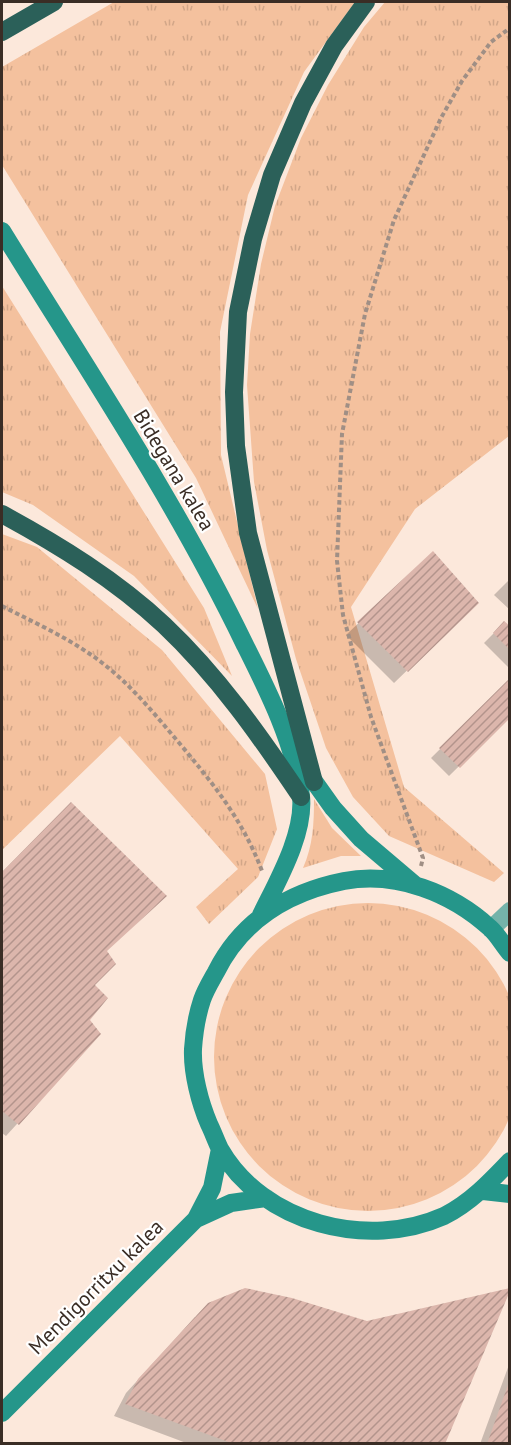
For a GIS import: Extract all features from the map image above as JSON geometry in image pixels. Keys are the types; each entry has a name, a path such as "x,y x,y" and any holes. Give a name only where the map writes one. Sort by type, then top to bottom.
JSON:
{"highway":[{"path":"2,32 54,2"},
{"path":"314,782 248,533 236,446 234,392 238,312 254,239 272,175 303,103 334,46 366,2"},
{"path":"2,514 45,537 102,574 164,625 216,681 257,731 301,797"}],"street":[{"name":"Bidegana kalea","path":"2,231 186,531 225,602 266,687 288,743 301,797 297,835 260,917"},
{"name":"Bidegana kalea","path":"288,743 333,808 361,839 416,885"},
{"path":"510,953 492,929 457,902 416,885 384,880 362,880 318,886 288,899 260,917 225,954 202,1000 193,1051 200,1102 220,1149 233,1167 266,1198 307,1220 353,1231 399,1229 444,1215 483,1191 510,1161"},
{"path":"492,929 510,911"},
{"name":"Mendigorritxu kalea","path":"2,1413 196,1219 212,1188 220,1149"},
{"path":"483,1191 510,1194"},
{"name":"Mendigorritxu kalea","path":"196,1219 231,1203 266,1198"}],"path":[{"path":"416,885 423,858 371,717 343,615 337,561 342,434 365,314 394,220 441,118 462,81 491,42 510,28"},
{"path":"2,606 58,634 101,662 143,699 230,807 253,846 271,894"}],"green space":[{"path":"114,2 355,2 304,72 248,195 220,332 221,455 258,609 196,478 2,165 2,67"},
{"path":"385,2 509,2 509,436 415,509 351,607 404,787 504,873 494,882 389,836 353,797 326,748 296,659 267,550 254,482 247,385 250,334 261,264 275,206 301,138 328,85 364,27"},
{"path":"2,286 204,608 232,676 134,576 33,505 2,492"},
{"path":"2,534 37,547 162,650 265,774 277,829 258,877 209,924 196,907 238,869 120,736 2,850"},
{"path":"314,799 332,828 361,856 341,856 303,868 312,834"},
{"path":"368,903 398,906 427,915 454,929 477,948 496,971 510,998 519,1027 522,1057 519,1087 510,1116 496,1143 477,1166 454,1185 427,1199 398,1208 368,1211 338,1208 309,1199 282,1185 259,1166 240,1143 226,1116 217,1087 214,1057 217,1027 226,998 240,971 259,948 282,929 309,915 338,906"}],"building":[{"path":"433,551 479,603 408,672 357,622"},
{"path":"504,621 510,626 510,650 493,633"},
{"path":"510,678 510,718 460,768 439,748"},
{"path":"71,802 167,896 107,951 116,964 95,985 108,998 90,1020 101,1034 19,1125 2,1111 2,872"},
{"path":"245,1288 292,1298 367,1321 510,1288 510,1291 445,1444 234,1444 125,1404 138,1379 208,1303"},
{"path":"509,1382 510,1444 487,1444"}]}
